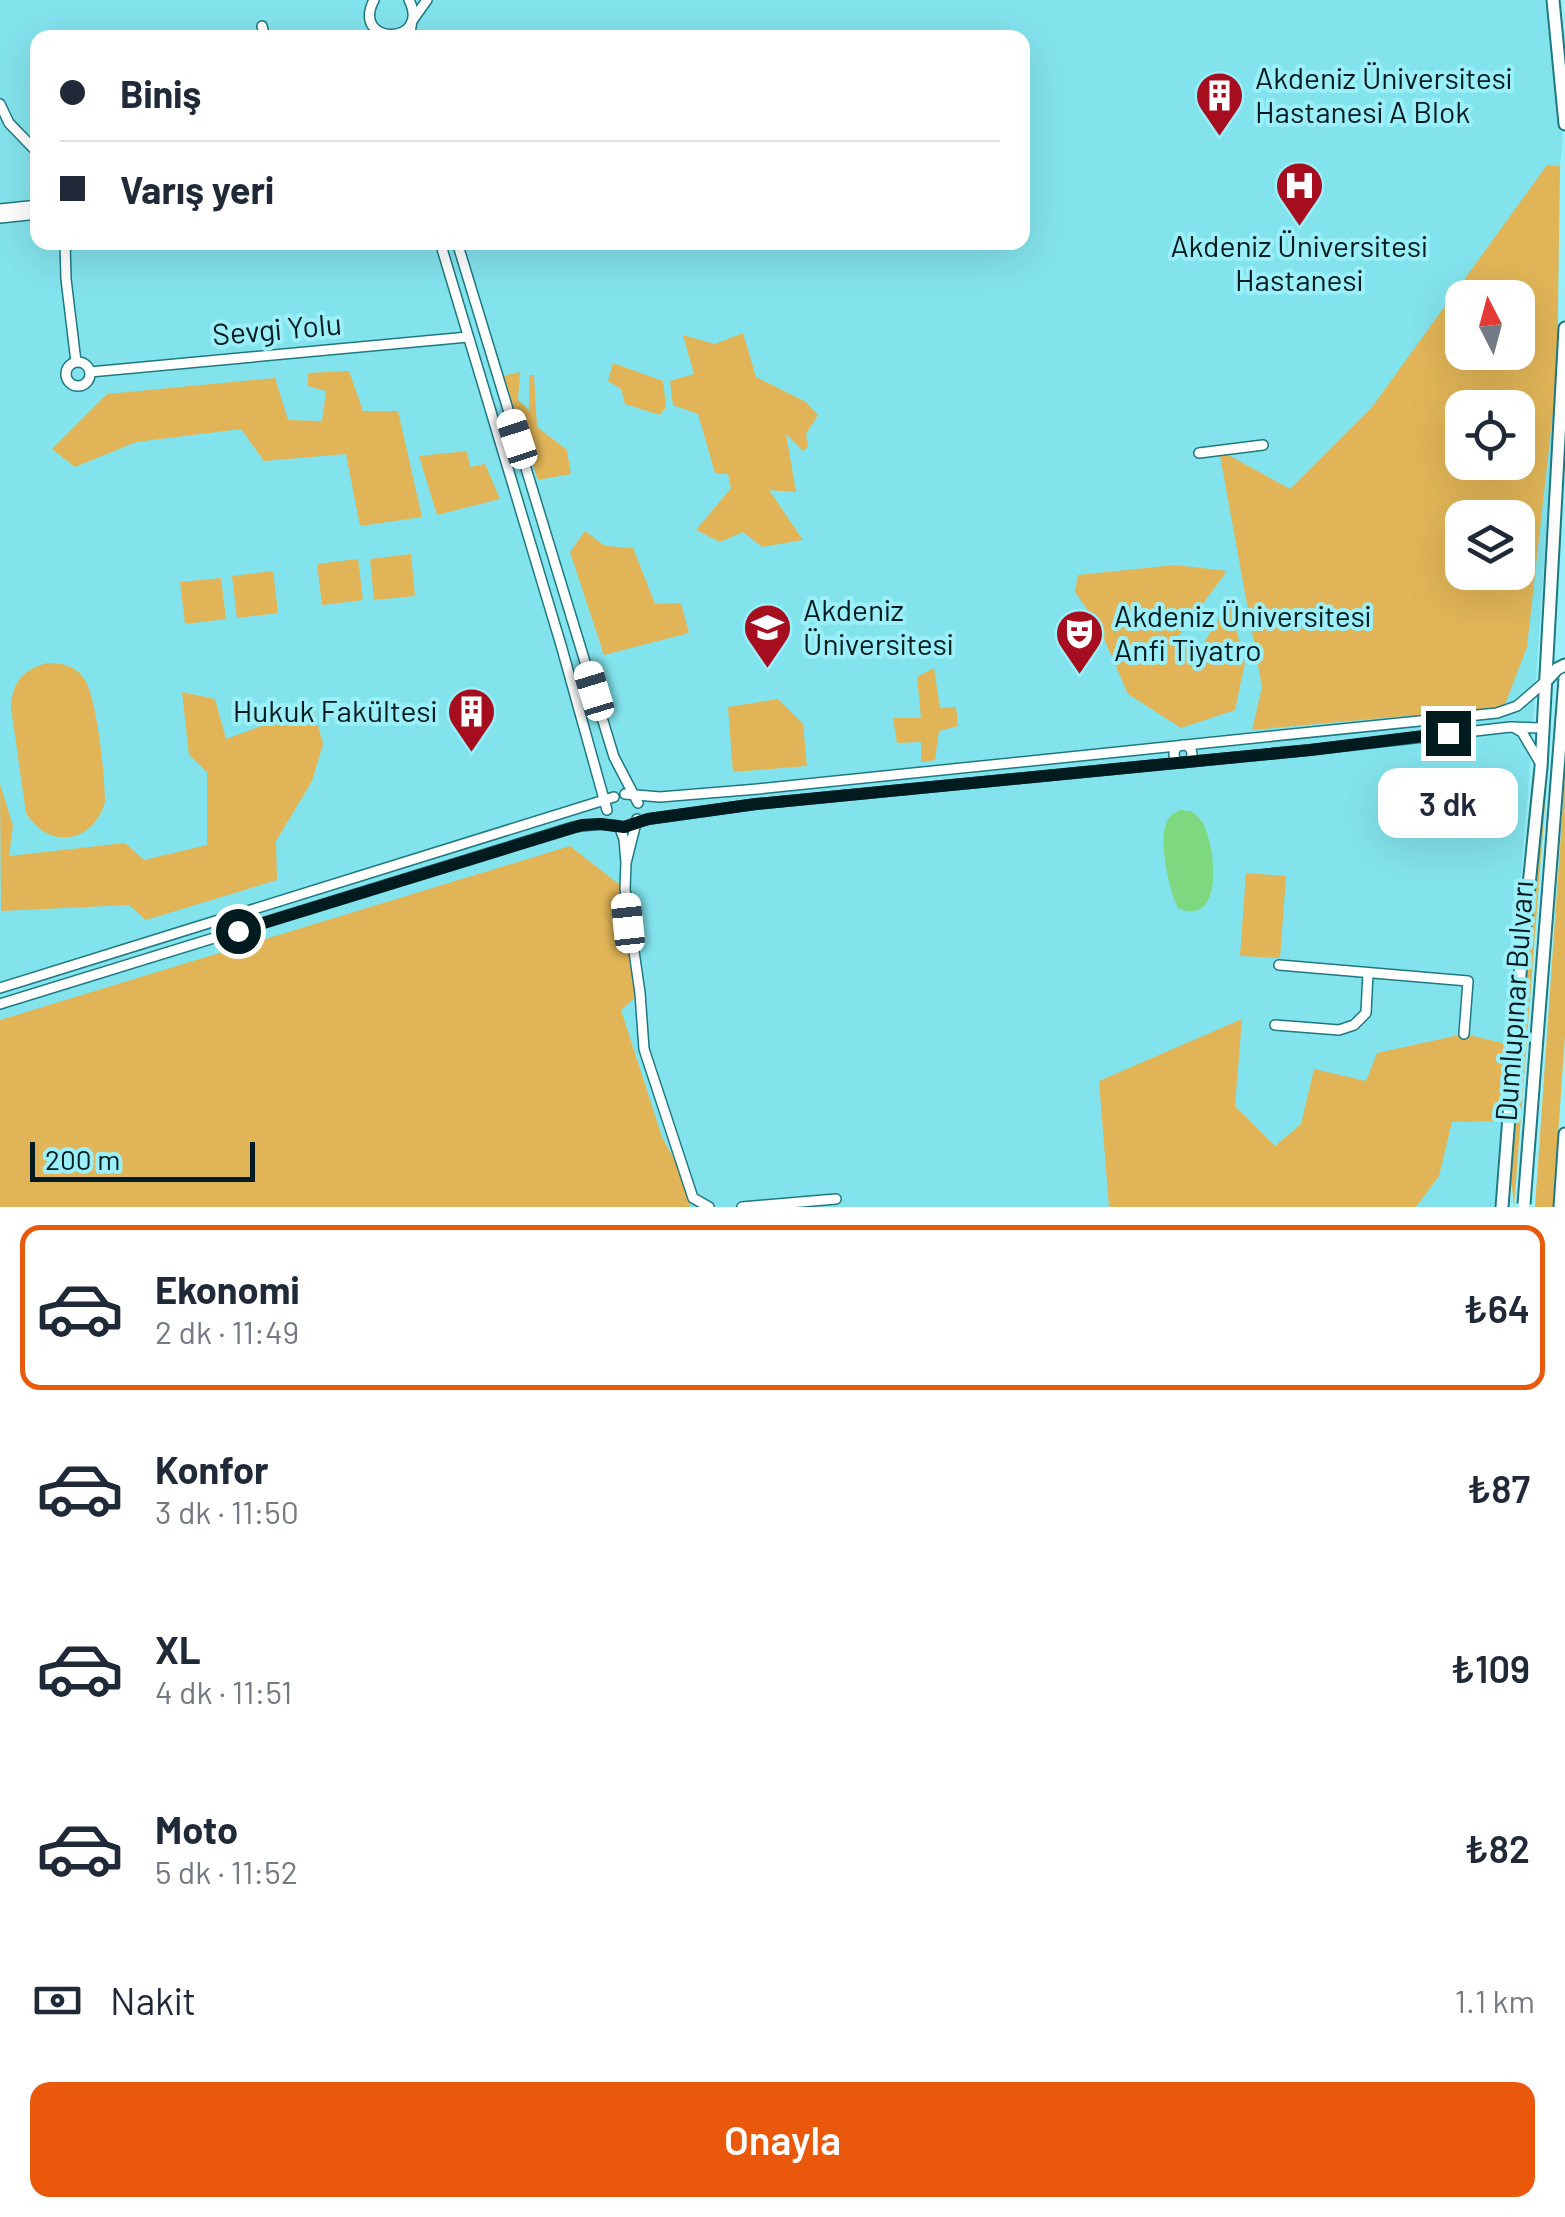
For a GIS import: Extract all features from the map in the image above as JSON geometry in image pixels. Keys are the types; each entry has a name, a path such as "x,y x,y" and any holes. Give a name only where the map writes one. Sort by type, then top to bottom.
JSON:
{"main road":[{"path":"1553,0 1565,124"},
{"path":"1505,1207 1520,974 1541,767 1565,328"},
{"path":"1546,681 1565,665"},
{"name":"Dumlupınar Bulvarı","path":"1524,1206 1565,679"},
{"path":"1543,728 1565,732"},
{"path":"1539,790 1550,772 1565,765"},
{"name":"Dumlupınar Bulvarı","path":"1560,1207 1565,1134"}],"street":[{"path":"365,0 374,30"},
{"path":"374,0 370,10 376,30"},
{"path":"409,0 414,14 410,30"},
{"path":"405,30 427,0"},
{"path":"0,104 9,123 30,145"},
{"path":"0,209 30,206"},
{"path":"0,218 30,215"},
{"path":"65,250 76,362"},
{"path":"442,250 562,646 620,800 640,808 626,863"},
{"path":"459,250 614,757 620,800 610,820 624,839 625,889 644,1049 693,1198 708,1207"},
{"name":"Sevgi Yolu","path":"90,372 468,337"},
{"path":"76,362 85,364 90,372 84,385 75,387 65,376 68,367 76,362"},
{"path":"1199,453 1263,445"},
{"path":"0,988 620,800 1505,712 1546,681"},
{"path":"1383,726 1384,741"},
{"path":"1510,726 1522,732 1541,767"},
{"path":"0,1004 573,827 629,826 756,804 1184,763 1510,726 1543,728"},
{"path":"1182,745 1192,753 1184,763"},
{"path":"1279,965 1468,981 1464,1034"},
{"path":"1275,1025 1339,1030 1354,1025 1366,1012 1368,973"},
{"path":"742,1207 836,1199"}],"shaded area":[{"name":"Akdeniz Üniversitesi","path":"0,0 1546,0 1563,135 1557,375 1494,1207 0,1207"},
{"path":"1547,165 1560,166 1557,375 1535,574 1535,500 1445,500 1445,590 1533,590 1527,647 1504,707 1252,730 1262,687 1219,450 1290,489 1372,407 1445,306 1445,370 1535,370 1535,280 1464,280"},
{"path":"743,333 756,377 806,402 818,415 806,434 808,447 803,451 786,434 796,492 769,490 803,540 762,547 743,532 720,542 696,530 731,488 728,474 715,473 698,414 673,405 670,381 694,374 683,335 715,344"},
{"path":"613,363 663,381 666,407 660,415 625,404 621,389 608,381"},
{"path":"349,371 363,411 398,411 422,517 360,526 346,454 264,461 241,429 136,442 75,467 52,449 107,394 275,378 288,420 322,421 326,391 308,386 308,373"},
{"path":"520,372 518,400 529,410 529,375 534,375 537,427 567,450 571,474 538,480 503,376"},
{"path":"467,451 470,467 485,464 500,499 437,515 419,456"},
{"path":"585,531 605,546 633,548 655,604 681,603 689,633 604,655 570,552"},
{"path":"411,554 415,596 374,600 370,559"},
{"path":"358,559 363,600 322,605 317,564"},
{"path":"1175,565 1227,571 1176,640 1198,652 1229,602 1245,663 1235,710 1181,728 1128,694 1098,625 1075,592 1078,575"},
{"path":"273,571 278,613 237,618 232,576"},
{"path":"221,578 226,619 185,624 180,582"},
{"path":"47,663 75,670 88,686 104,775 105,802 99,816 81,834 69,837 46,833 26,813 11,708 20,679"},
{"path":"934,668 940,708 956,707 958,726 939,731 935,760 921,762 921,742 897,743 893,718 921,718 917,677"},
{"path":"182,692 215,699 226,739 313,707 323,744 312,781 276,841 277,880 146,920 129,905 1,911 0,784 13,826 9,856 125,843 144,860 207,845 207,772 189,755"},
{"path":"778,699 803,724 807,766 733,772 728,707"},
{"path":"1545,750 1549,753 1514,1207 1511,1176"},
{"path":"1565,775 1565,1036 1553,1207 1535,1207"},
{"path":"1180,810 1191,811 1202,821 1211,849 1210,895 1204,906 1194,911 1179,909 1166,866 1167,821"},
{"path":"570,846 625,889 640,993 621,1010 662,1137 688,1184 690,1207 0,1207 0,1020"},
{"path":"1246,873 1286,876 1280,958 1240,956"},
{"path":"1242,1019 1235,1106 1275,1146 1301,1124 1314,1069 1366,1081 1377,1053 1464,1034 1507,1044 1501,1121 1452,1122 1439,1176 1416,1207 1109,1207 1099,1081"}],"place":[{"name":"Akdeniz Üniversitesi Hastanesi A Blok","path":"1220,138"},
{"name":"Akdeniz Üniversitesi Hastanesi","path":"1299,228"},
{"name":"Akdeniz Üniversitesi","path":"768,670"},
{"name":"Akdeniz Üniversitesi Anfi Tiyatro","path":"1079,676"},
{"name":"Hukuk Fakültesi","path":"472,754"}],"route":[{"path":"238,931 582,825 624,827 648,819 756,804 1448,733"}]}
